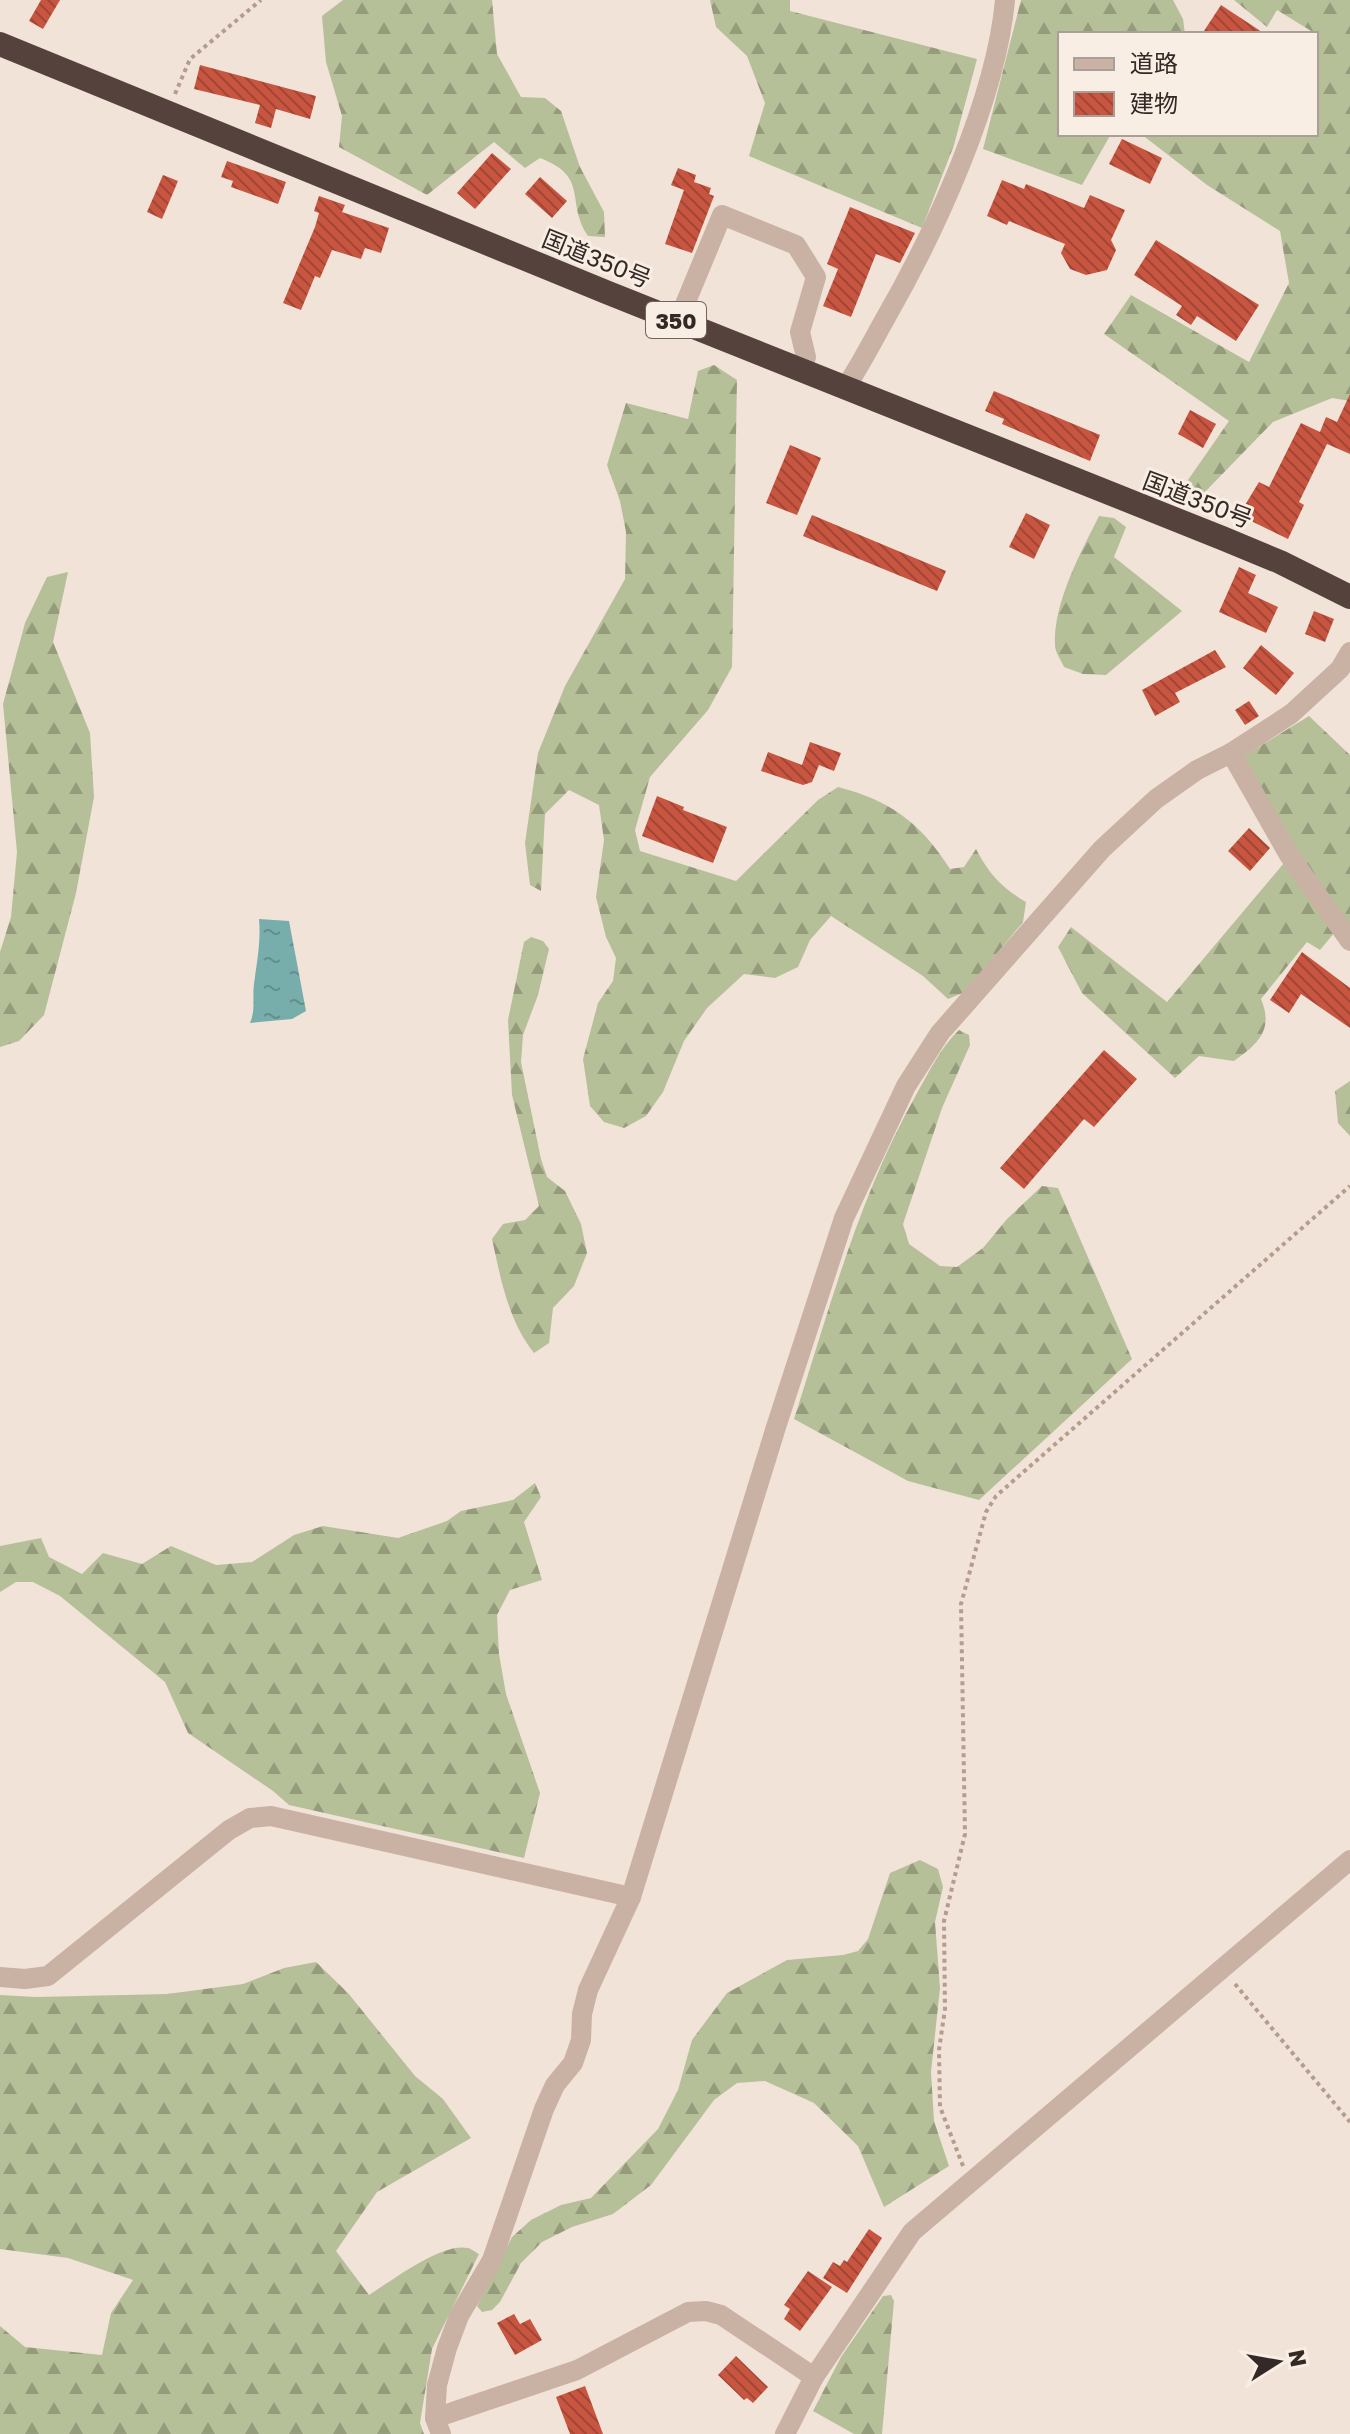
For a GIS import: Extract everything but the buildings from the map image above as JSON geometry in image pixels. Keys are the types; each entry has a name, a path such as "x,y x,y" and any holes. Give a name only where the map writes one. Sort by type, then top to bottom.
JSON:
{"highway":[{"name":"国道350号","path":"0,44 678,321 1280,562 1350,597"}],"street":[{"path":"845,388 896,300 938,215 970,136 988,80 1005,0"},
{"path":"678,321 722,215 796,245 816,277 800,332 806,357 801,370"},
{"path":"814,2377 721,2315 706,2311 688,2312 577,2370 438,2426 437,2385 459,2316 492,2260 544,2109 555,2085 573,2063 581,2040 582,2014 588,1990 631,1897 844,1218 906,1086 940,1033 1102,849 1156,799 1197,770 1231,753 1291,714 1340,669 1350,652"},
{"path":"1231,753 1289,855 1350,941"},
{"path":"0,1977 25,1979 48,1976 229,1830 250,1818 271,1816 631,1897"},
{"path":"785,2434 814,2377 912,2232 1350,1860"}],"path":[{"path":"167,111 190,59 261,0"},
{"path":"971,2183 951,2142 940,2107 939,2050 945,2009 944,1921 965,1834 961,1604 986,1512 996,1496 1350,1186"},
{"path":"1223,1970 1350,2122"}],"green space":[{"path":"343,0 492,0 497,54 521,97 545,98 561,111 580,167 604,212 605,237 588,236 581,224 571,182 565,173 540,158 525,168 494,142 427,195 339,147 342,116 326,62 322,16"},
{"path":"710,0 790,0 790,11 977,59 954,145 922,228 749,156 765,103 747,56 716,27"},
{"path":"1021,0 1173,0 1183,19 1185,32 1058,32 1058,136 1110,136 1082,185 983,149"},
{"path":"1234,0 1350,0 1350,401 1332,398 1273,422 1200,497 1181,490 1229,421 1104,334 1131,295 1249,362 1289,283 1280,231 1207,185 1144,136 1318,136 1318,32 1313,32 1277,10 1267,27"},
{"path":"714,365 737,380 732,667 708,710 650,777 635,830 640,851 736,881 818,800 838,787 874,799 903,816 927,838 950,869 964,867 976,849 997,880 1026,902 1023,922 965,992 948,999 923,976 831,916 810,940 798,967 775,978 744,974 707,1008 684,1041 663,1092 646,1116 624,1128 604,1122 590,1106 583,1059 598,1003 613,981 616,958 606,937 596,897 604,840 599,805 569,790 545,814 541,891 530,885 525,843 538,753 565,686 625,579 626,532 620,501 607,465 626,403 688,419 698,371"},
{"path":"1099,516 1114,518 1126,527 1114,557 1182,611 1106,675 1083,674 1064,667 1055,645 1063,595"},
{"path":"68,572 53,642 90,733 94,797 76,893 44,1015 19,1041 0,1047 0,952 11,917 17,852 3,704 25,623 47,577"},
{"path":"1309,716 1350,755 1350,928 1286,834 1244,756"},
{"path":"1284,863 1335,932 1320,950 1307,942 1261,999 1266,1019 1261,1035 1234,1061 1199,1056 1175,1078 1082,993 1058,947 1071,927 1167,1002"},
{"path":"531,937 543,941 549,949 538,995 523,1035 521,1062 547,1177 565,1191 581,1224 587,1253 574,1286 553,1308 549,1343 534,1353 512,1313 492,1239 503,1224 525,1220 539,1206 512,1095 508,1020 524,942"},
{"path":"959,1030 969,1035 970,1045 942,1108 903,1224 909,1244 940,1266 957,1267 983,1248 1007,1219 1042,1186 1058,1188 1132,1359 979,1500 908,1481 794,1419 847,1254 878,1173 930,1069"},
{"path":"1350,1081 1350,1136 1338,1123 1335,1091"},
{"path":"535,1483 541,1497 524,1522 542,1580 510,1590 497,1615 499,1654 506,1694 540,1793 524,1858 289,1805 188,1733 165,1682 60,1596 33,1582 16,1582 0,1592 0,1546 41,1538 49,1557 82,1574 103,1553 142,1564 171,1546 216,1565 252,1562 294,1535 323,1526 398,1538 447,1521 461,1511 513,1500"},
{"path":"920,1860 938,1869 943,1887 935,1922 940,1988 931,2072 934,2121 949,2166 884,2207 858,2146 814,2103 765,2081 737,2083 714,2100 651,2185 613,2214 572,2227 542,2242 521,2263 500,2302 492,2310 482,2312 477,2306 512,2237 531,2220 561,2205 591,2198 658,2129 678,2090 692,2040 727,1993 787,1960 858,1951 868,1939 890,1873"},
{"path":"316,1962 348,1993 415,2076 443,2099 471,2138 377,2192 336,2251 369,2295 417,2264 445,2251 468,2248 479,2254 432,2349 420,2423 424,2434 0,2434 0,2326 25,2347 102,2355 111,2313 133,2280 68,2258 0,2249 0,1995 167,1994 243,1984 284,1968"},
{"path":"891,2295 894,2301 882,2434 854,2434 813,2411 841,2357 883,2296"}],"water":[{"path":"259,919 289,921 306,1011 292,1019 250,1023"}]}
